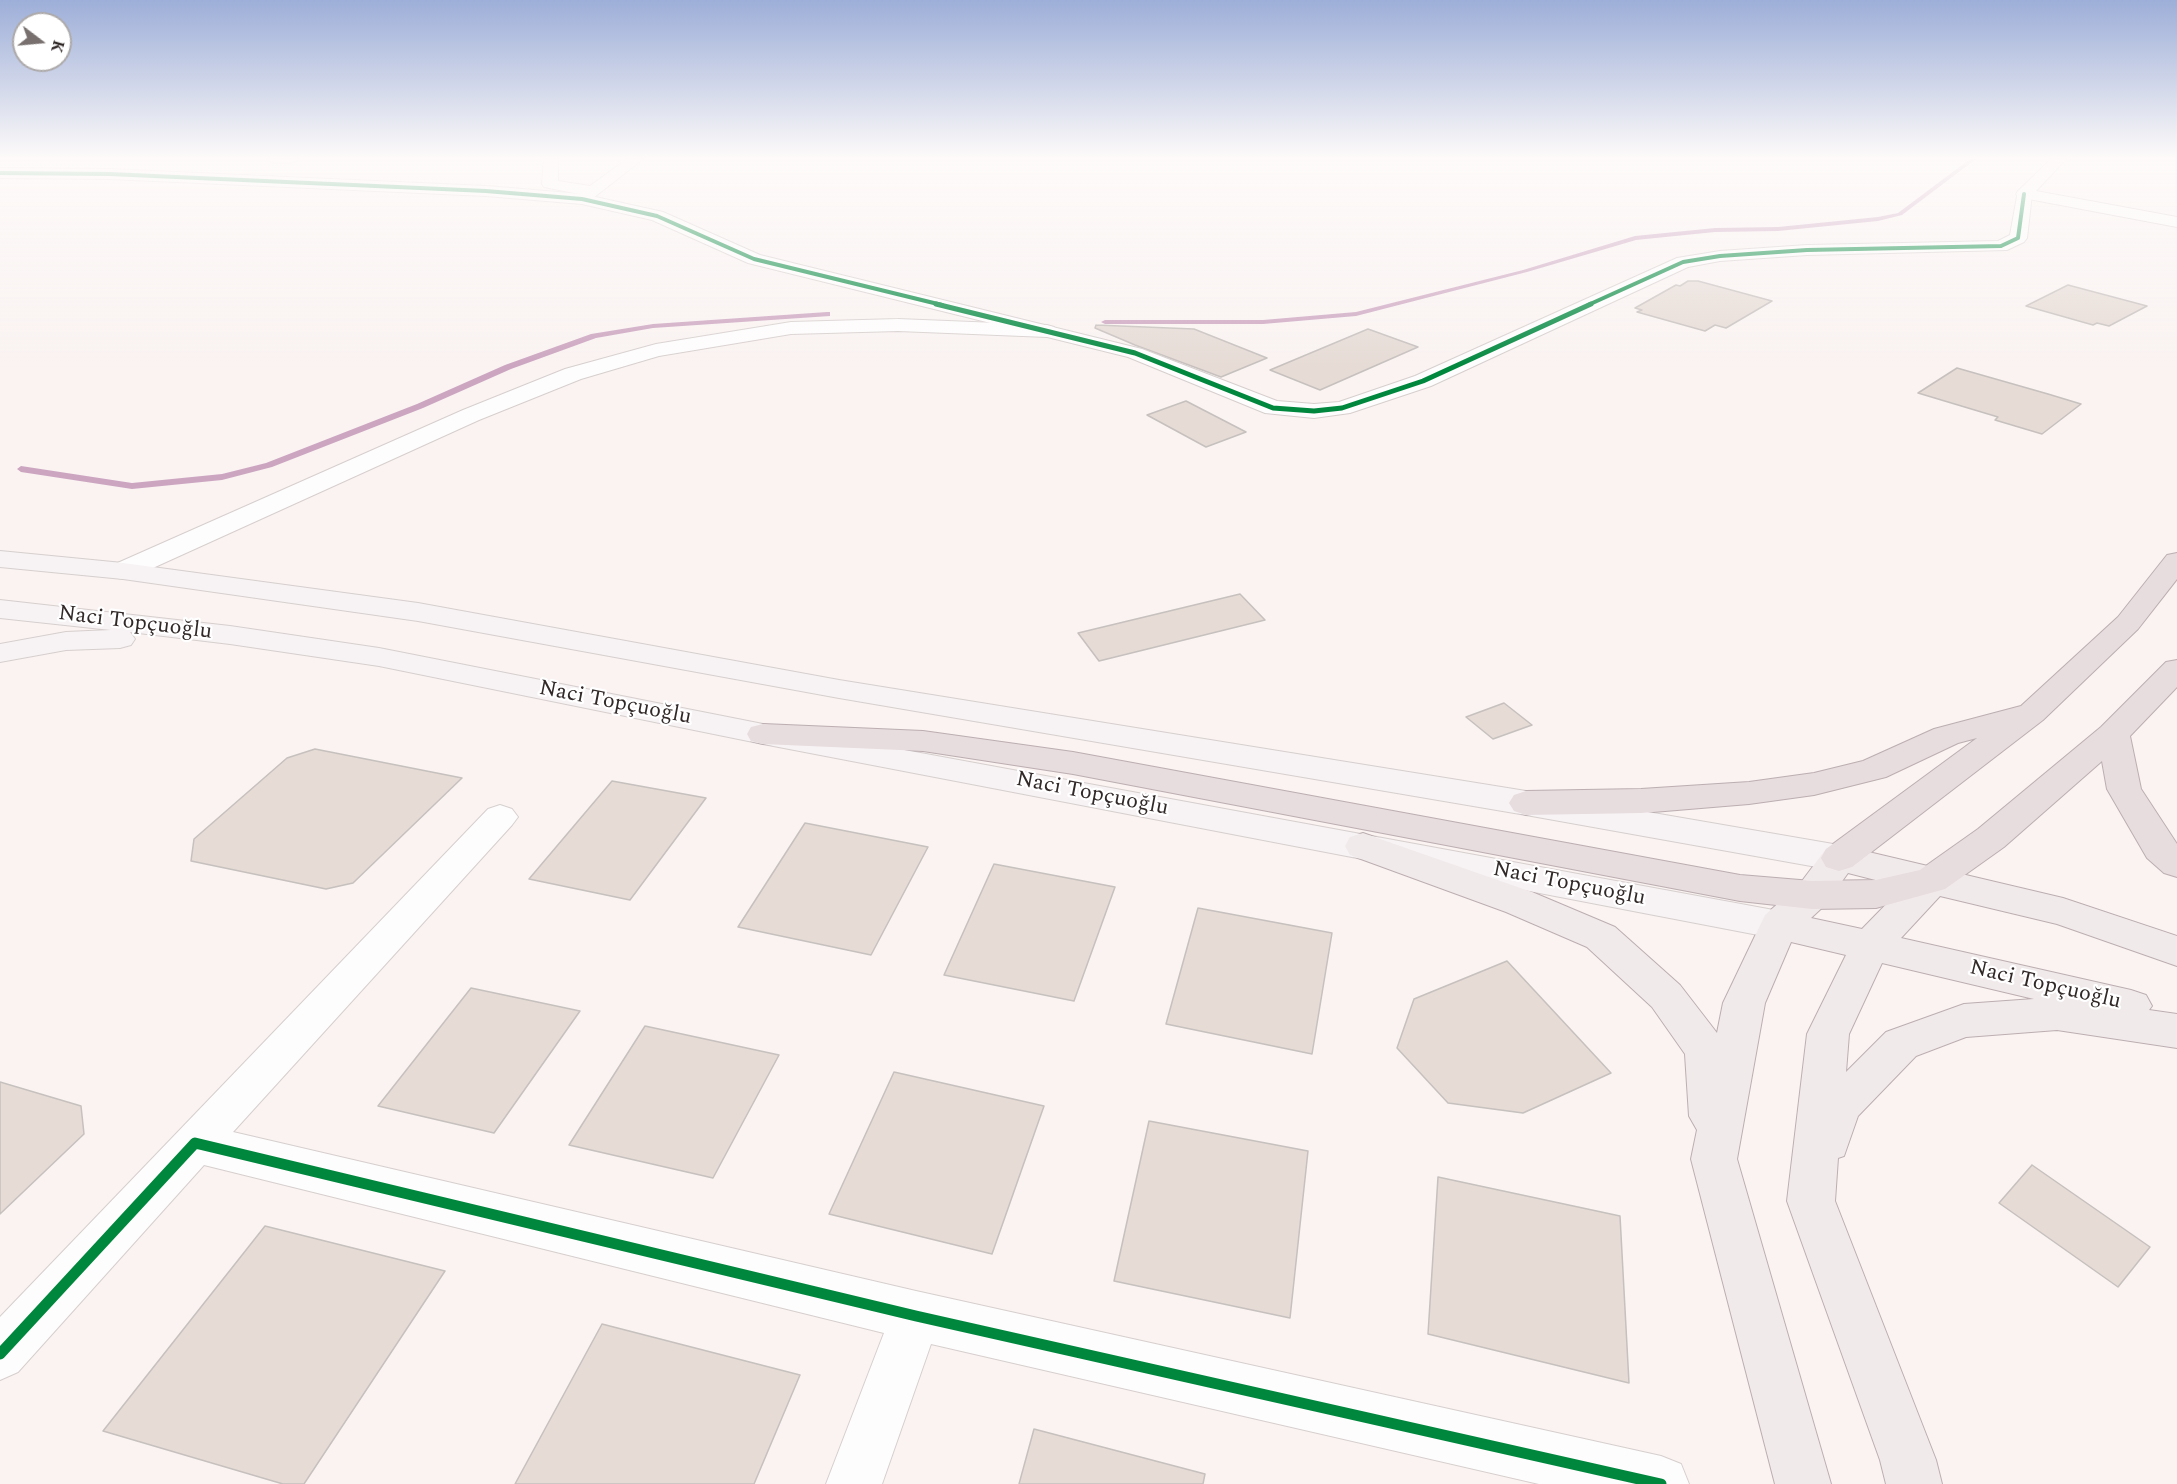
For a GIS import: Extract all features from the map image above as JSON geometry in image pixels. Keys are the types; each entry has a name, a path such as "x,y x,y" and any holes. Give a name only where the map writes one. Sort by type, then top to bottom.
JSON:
{"highway":[{"path":"1839,858 2032,713 2128,624 2177,561"},
{"path":"763,734 923,741 1073,763 1740,888 1812,895 1876,894 1932,880 1992,838 2113,734 2177,669"},
{"path":"1526,803 1641,801 1749,793 1814,784 1874,769 1946,735 2032,713"},
{"path":"2113,734 2124,789 2160,849 2177,864"}],"main road":[{"path":"0,559 123,571 418,612 839,689 1526,803 1839,858 2063,912 2177,951"},
{"name":"Naci Topçuoğlu","path":"0,609 230,635 380,657 763,734 1779,925 2082,993 2177,1019"},
{"path":"0,653 66,641 230,635"},
{"path":"1364,846 1519,902 1601,937 1666,996 1706,1050 1714,1159 1803,1484"},
{"path":"1714,1159 1744,1003 1779,925 1812,895 1839,858"},
{"path":"1914,1484 1908,1460 1811,1201 1828,1034 1870,946 1932,880"},
{"path":"1811,1201 1839,1107 1901,1044 1964,1021 2057,1014 2177,1031"}],"street":[{"path":"685,228 754,259 1135,353 1273,408 1314,411 1342,408 1422,381 1683,262 1720,256 1807,250 2001,246 2018,238 2019,228"},
{"path":"123,571 471,415 573,374 656,350 791,328 898,325 1047,331"},
{"path":"0,1354 500,817"},
{"path":"195,1143 916,1316 1661,1484"},
{"path":"854,1484 916,1316"}],"building":[{"path":"1688,281 1698,281 1772,301 1726,328 1715,325 1705,331 1637,312 1642,310 1635,308 1676,285 1680,286"},
{"path":"2068,285 2147,306 2109,326 2097,323 2093,325 2026,306"},
{"path":"1096,325 1194,329 1267,358 1221,377 1135,345 1095,328"},
{"path":"1368,329 1418,347 1320,390 1270,370"},
{"path":"1957,368 2081,404 2042,434 1995,420 1998,417 1918,393"},
{"path":"1186,401 1246,432 1206,447 1147,415"},
{"path":"1240,594 1265,620 1099,661 1078,633"},
{"path":"1504,703 1532,725 1493,739 1466,717"},
{"path":"315,749 462,778 353,883 326,889 191,861 194,839 287,758"},
{"path":"612,781 706,798 630,900 529,879"},
{"path":"805,823 928,847 871,955 738,927"},
{"path":"994,864 1115,887 1074,1001 944,975"},
{"path":"1198,908 1332,933 1312,1054 1166,1024"},
{"path":"1507,961 1611,1073 1523,1113 1448,1103 1397,1048 1414,999"},
{"path":"471,988 580,1011 494,1133 378,1106"},
{"path":"645,1026 779,1055 713,1178 569,1145"},
{"path":"894,1072 1044,1106 992,1254 829,1214"},
{"path":"0,1082 81,1106 84,1134 0,1214"},
{"path":"1149,1121 1308,1151 1290,1318 1114,1281"},
{"path":"2032,1165 2150,1247 2118,1287 1999,1203"},
{"path":"1438,1177 1620,1216 1629,1383 1428,1334"},
{"path":"265,1226 445,1271 304,1484 283,1484 103,1431"},
{"path":"602,1324 800,1375 754,1484 515,1484"},
{"path":"1034,1429 1205,1474 1203,1484 1019,1484"}],"waterway":[{"path":"1105,322 1263,322 1356,314 1525,271 1635,238 1715,230 1785,228"},
{"path":"21,469 132,486 222,477 269,465 420,406 508,367 594,336 653,326 827,314"}],"cycle path":[{"path":"685,228 754,259 1135,353 1273,408 1314,411 1342,408 1423,381 1683,262 1720,256 1807,250 2001,246 2018,238 2019,228"},
{"path":"0,1354 195,1143 916,1316 1661,1484"}]}
